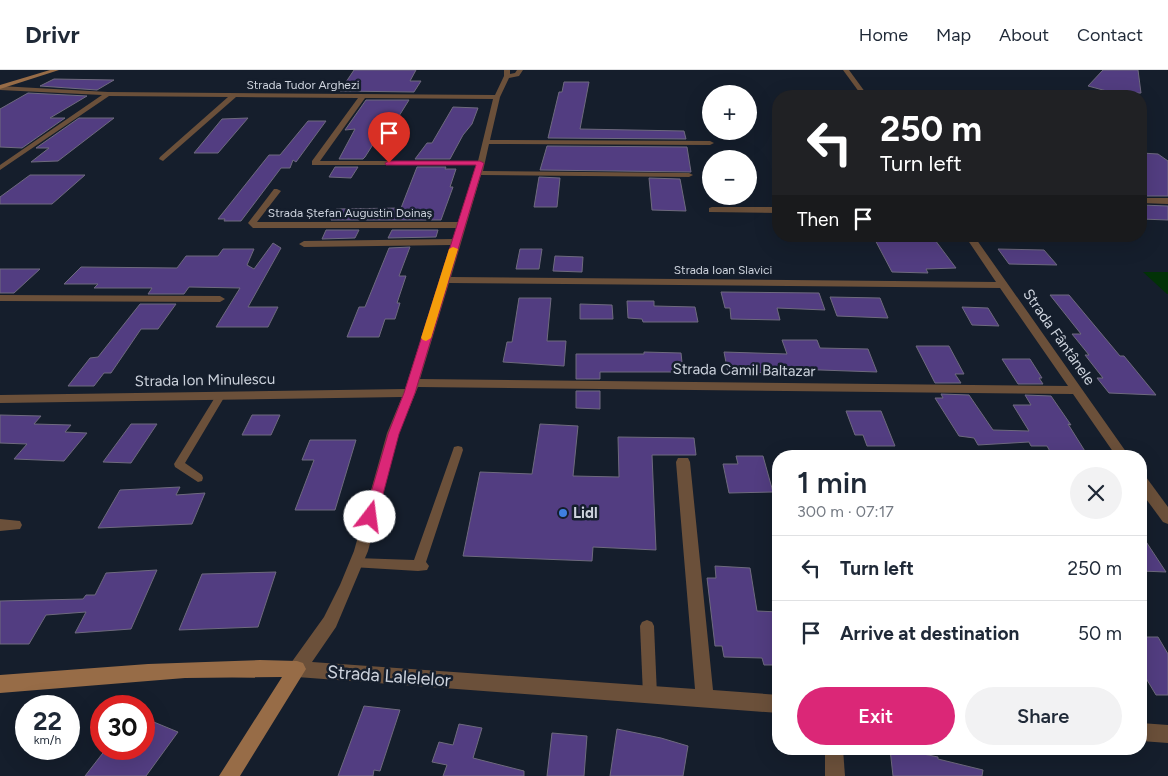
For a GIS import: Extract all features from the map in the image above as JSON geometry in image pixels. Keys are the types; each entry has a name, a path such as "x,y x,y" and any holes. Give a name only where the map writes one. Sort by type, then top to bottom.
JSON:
{"main road":[{"path":"0,87 56,70"},
{"name":"Strada Lalelelor","path":"0,684 204,668 297,669"},
{"path":"229,776 297,669"}],"street":[{"path":"297,669 330,622 356,563 393,434 411,388 479,168 497,97 507,73 517,75 520,70"},
{"path":"846,70 861,90"},
{"name":"Strada Tudor Arghezi","path":"0,87 20,90 108,94 497,97"},
{"path":"0,168 108,94"},
{"path":"163,159 233,96"},
{"path":"363,96 315,163 689,175"},
{"path":"486,142 710,143"},
{"name":"Strada Ștefan Augustin Doinaș","path":"277,191 253,225 461,225"},
{"path":"1147,200 1168,201"},
{"path":"712,210 772,210"},
{"path":"304,244 456,242"},
{"name":"Strada Fântânele","path":"973,242 1119,450"},
{"name":"Strada Ioan Slavici","path":"444,280 1002,284"},
{"path":"0,298 220,299"},
{"name":"Strada Camil Baltazar","path":"411,388 1075,390"},
{"name":"Strada Ion Minulescu","path":"0,399 220,396 411,388"},
{"path":"683,462 706,699"},
{"path":"1147,489 1168,518"},
{"path":"0,525 15,525"},
{"name":"Strada Lalelelor","path":"297,669 772,704"},
{"path":"1147,732 1168,734"},
{"path":"834,755 835,776"}],"lane":[{"path":"198,478 179,464 220,396"},
{"path":"356,563 420,566 458,450"},
{"path":"647,626 650,695"}],"green space":[{"path":"1143,272 1168,272 1168,294 1167,294"}],"building":[{"path":"354,70 416,70 410,81 421,81 414,92 340,91"},
{"path":"1103,70 1138,70 1141,90 1103,90 1088,86"},
{"path":"54,79 114,80 97,90 40,86"},
{"path":"564,82 589,82 580,129 684,131 686,139 548,138 559,92 562,92"},
{"path":"28,93 87,96 50,118 65,118 22,148 0,147 0,109"},
{"path":"366,100 409,100 399,116 391,116 363,159 339,159 355,129 345,130"},
{"path":"453,107 478,108 472,124 463,135 450,159 415,159 427,143 432,143"},
{"path":"79,118 114,118 58,161 31,162 49,148 36,148"},
{"path":"248,118 218,153 194,153 222,119"},
{"path":"308,121 326,121 296,162 293,160 290,168 281,168 241,221 218,219 269,155 280,155"},
{"path":"547,146 687,147 691,172 540,170"},
{"path":"1147,153 1158,154 1168,161 1168,196 1147,196"},
{"path":"335,167 358,167 351,178 329,177"},
{"path":"417,167 456,169 450,187 453,187 441,220 331,220 336,209 401,208"},
{"path":"30,175 85,175 52,204 0,204 0,197"},
{"path":"539,177 560,178 557,207 534,207"},
{"path":"649,178 680,179 686,211 652,210"},
{"path":"1147,205 1168,206 1168,220 1147,219"},
{"path":"326,230 359,230 355,238 322,239"},
{"path":"392,230 438,230 436,237 388,238"},
{"path":"876,242 936,242 956,268 926,269 928,273 892,272"},
{"path":"273,243 281,248 248,307 278,307 268,327 216,327 240,288 189,287 184,294 148,294 152,288 94,288 98,284 64,284 81,267 177,268 186,256 218,256 223,249 254,249 247,265 254,269"},
{"path":"410,247 399,276 406,276 397,303 400,303 395,319 385,319 379,337 347,337 359,307 365,307 389,248"},
{"path":"520,249 542,249 539,269 516,269"},
{"path":"998,249 1044,250 1057,265 1009,264"},
{"path":"555,256 583,257 582,272 553,271"},
{"path":"0,269 40,269 14,293 0,293"},
{"path":"721,292 819,293 825,310 777,308 780,320 731,319 730,308 725,308"},
{"path":"1050,295 1069,295 1120,356 1124,356 1156,395 1109,393 1097,378 1103,378 1085,355 1089,355 1072,334 1081,334"},
{"path":"830,297 880,298 888,318 837,316"},
{"path":"519,298 551,298 547,341 566,341 564,366 503,362 507,342 512,342"},
{"path":"627,301 654,301 654,306 695,307 698,322 643,322 642,319 628,318"},
{"path":"140,304 176,304 158,329 141,329 111,373 104,373 94,386 68,386 90,358 98,357"},
{"path":"580,304 612,305 613,319 580,319"},
{"path":"962,307 988,308 999,326 972,325"},
{"path":"782,340 817,340 820,348 868,349 877,372 792,369 793,372 728,373 724,352 787,354"},
{"path":"916,346 949,346 964,374 955,374 961,383 935,383"},
{"path":"644,352 681,353 683,372 600,372 600,379 576,379 576,354 644,354"},
{"path":"1002,359 1030,359 1042,378 1039,378 1043,384 1018,384"},
{"path":"576,391 600,391 600,409 576,408"},
{"path":"941,394 969,395 993,430 1029,431 1013,405 1031,405 1025,395 1051,396 1071,425 1068,424 1084,450 1049,450 1047,446 1031,446 1029,442 978,445 974,438 959,436 935,398 943,398"},
{"path":"846,411 881,411 895,446 867,446 863,435 855,435"},
{"path":"0,415 41,416 34,424 71,425 65,432 87,433 64,461 14,459 27,444 0,443"},
{"path":"252,415 280,415 271,435 242,435"},
{"path":"131,424 157,424 131,463 103,462"},
{"name":"Lidl","path":"540,424 578,426 573,476 619,477 618,437 694,438 696,455 652,455 656,550 593,547 592,561 463,556 480,472 532,474"},
{"path":"310,440 356,440 335,510 295,510 314,460 302,460"},
{"path":"736,456 763,456 772,492 729,493 723,464 738,464"},
{"path":"180,487 176,495 205,493 192,524 98,528 120,490"},
{"path":"1147,543 1166,572 1147,571"},
{"path":"715,566 750,568 757,611 772,612 772,665 764,665 762,658 724,657 722,646 715,646 707,578 716,578"},
{"path":"157,570 131,629 75,633 86,612 46,615 29,644 0,644 0,601 83,599 86,595 95,595 106,573"},
{"path":"276,572 258,627 179,630 202,574"},
{"path":"1147,637 1158,637 1168,654 1168,695 1156,695 1147,680"},
{"path":"364,706 400,710 380,771 374,770 373,776 338,776"},
{"path":"155,723 178,732 146,776 85,776 97,760 155,760"},
{"path":"459,724 482,728 473,758 524,771 524,776 443,776 447,765 432,762 439,742 453,745"},
{"path":"617,729 688,746 683,776 610,776"},
{"path":"552,733 587,736 584,776 547,776"},
{"path":"891,755 928,755 983,770 982,776 893,776"}],"slow traffic":[{"path":"426,338 453,249"}],"place":[{"name":"Lidl","path":"563,513"}],"route":[{"path":"370,517 393,434 410,393 480,163 389,163"}]}
